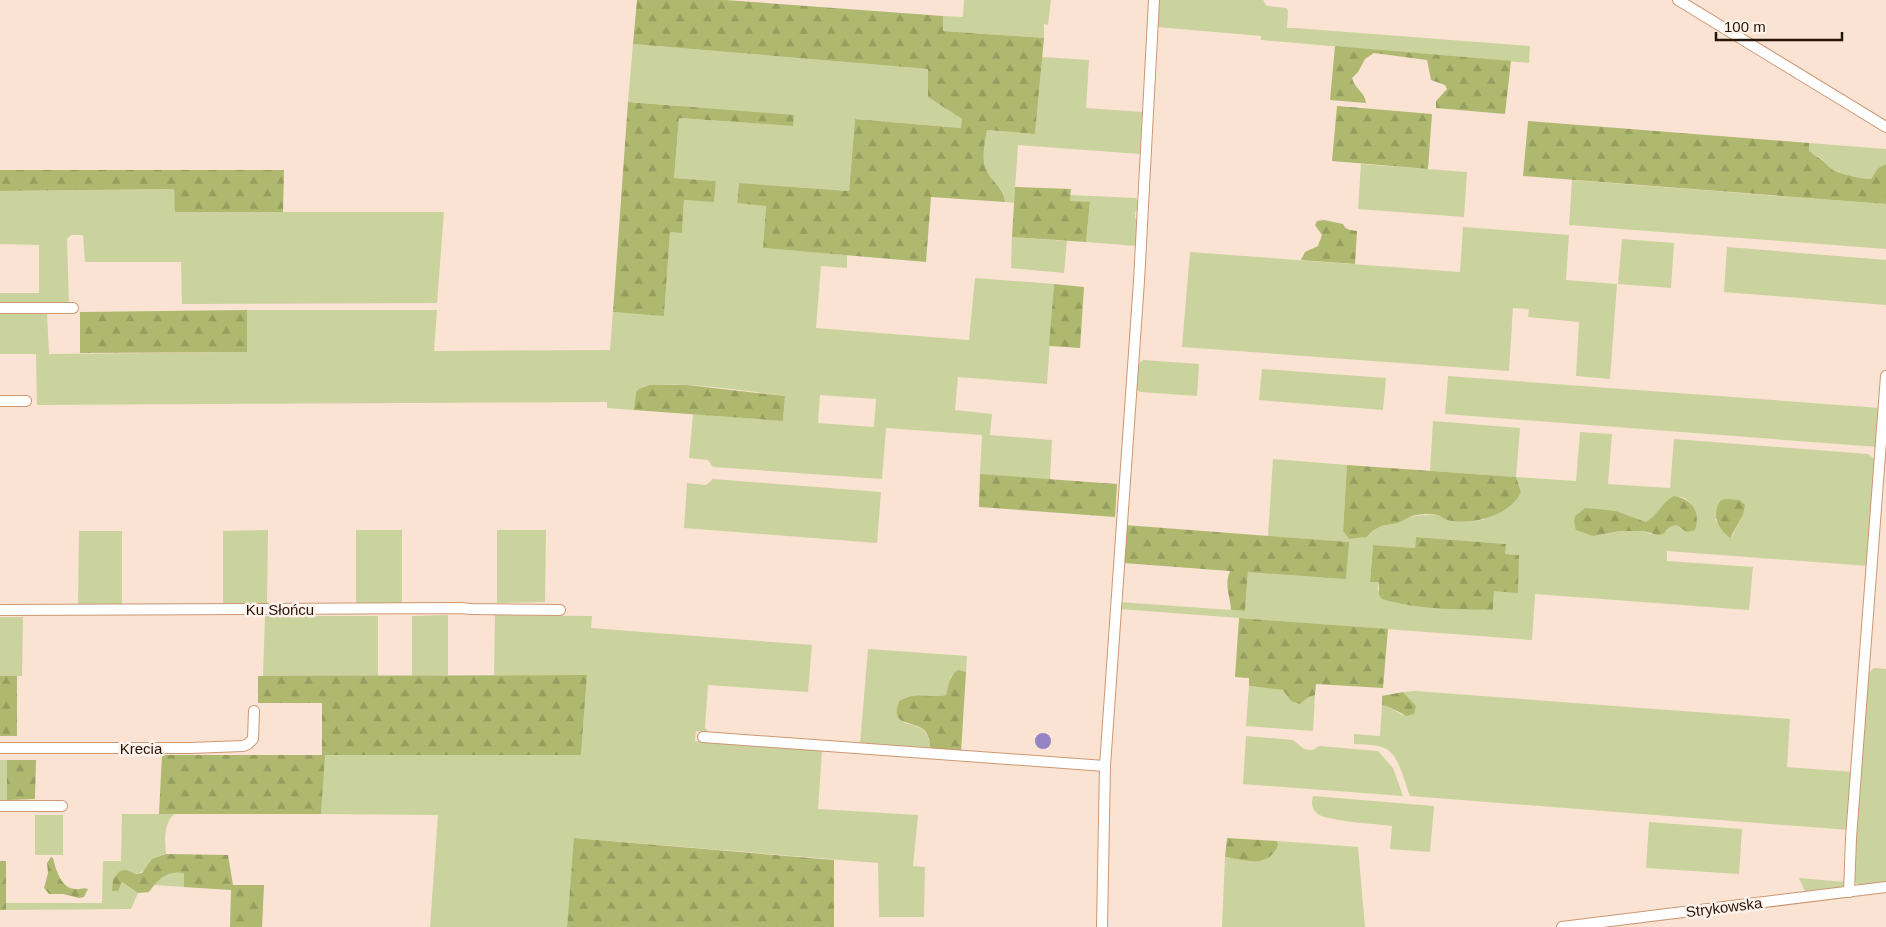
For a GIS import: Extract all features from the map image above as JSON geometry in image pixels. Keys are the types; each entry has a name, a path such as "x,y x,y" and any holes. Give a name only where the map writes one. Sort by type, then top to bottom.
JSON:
{"street":[{"path":"1102,927 1105,766 1139,281 1154,0"},
{"path":"1678,0 1886,127"},
{"path":"0,308 73,308"},
{"path":"1848,892 1886,376"},
{"path":"0,401 26,401"},
{"name":"Ku Słońcu","path":"0,610 460,608 560,610"},
{"name":"Krecia","path":"0,748 243,746 253,739 254,711"},
{"path":"702,737 1105,766"},
{"path":"0,806 62,806"},
{"name":"Strykowska","path":"1562,927 1886,887"}],"green space":[{"path":"637,0 725,0 943,16 943,31 1044,38 1035,134 987,130 984,150 985,165 988,174 1002,192 1005,202 931,197 926,262 763,248 766,206 737,203 739,183 849,191 855,119 961,128 962,119 928,97 928,69 633,44"},
{"path":"964,0 1051,0 1048,25 1044,24 1044,38 942,31 943,16 963,17"},
{"path":"1158,0 1263,0 1267,6 1286,8 1288,11 1287,28 1530,46 1529,63 1261,40 1261,36 1157,27"},
{"path":"633,44 928,69 928,97 962,119 962,128 855,119 849,191 739,183 737,203 766,205 763,248 847,255 847,268 821,266 816,328 969,340 975,278 1054,284 1047,384 958,377 955,410 992,414 990,435 1052,440 1050,480 980,474 982,435 886,428 882,479 713,467 708,460 689,458 693,414 783,421 785,396 707,386 663,385 646,387 636,392 634,410 607,408 607,402 37,405 36,354 0,354 0,312 47,312 49,354 247,352 247,310 437,310 434,351 610,350 613,312 664,315 670,231 682,232 684,200 714,201 716,181 674,178 679,118 793,126 680,106 628,102","holes":["820,395 876,399 874,427 818,423"]},
{"path":"1335,46 1511,61 1505,114 1436,108 1436,101 1447,89 1445,85 1431,80 1427,60 1374,53 1365,59 1358,72 1352,78 1364,96 1366,103 1330,100"},
{"path":"1042,57 1089,60 1086,108 1142,112 1140,154 1018,145 1014,203 1005,202 1000,188 988,174 985,165 984,150 987,130 1035,134"},
{"path":"628,102 794,115 793,126 679,118 674,178 716,181 714,202 684,200 682,233 670,232 664,316 613,312"},
{"path":"1337,106 1432,114 1428,169 1332,161"},
{"path":"1528,121 1809,143 1809,150 1812,153 1833,170 1847,175 1871,179 1878,168 1886,164 1886,204 1523,176"},
{"path":"1809,143 1886,149 1886,164 1878,168 1871,179 1838,172 1810,152"},
{"path":"1361,164 1467,172 1464,217 1358,209"},
{"path":"0,170 284,170 283,212 175,212 174,189 0,191"},
{"path":"1572,180 1886,204 1886,249 1569,225"},
{"path":"1015,187 1071,189 1070,201 1090,202 1086,242 1012,237"},
{"path":"174,189 176,212 444,212 437,303 182,304 181,262 85,262 83,235 71,235 67,239 69,304 0,305 0,293 39,293 39,245 0,244 0,191"},
{"path":"1070,195 1136,198 1138,209 1135,212 1137,220 1136,246 1086,242 1090,203 1070,201"},
{"path":"1324,220 1343,224 1347,229 1357,231 1355,264 1301,260 1305,252 1318,246 1322,235 1315,225 1317,221"},
{"path":"1463,227 1569,235 1566,280 1617,284 1610,379 1576,376 1579,322 1528,317 1529,309 1513,308 1509,371 1182,347 1190,252 1460,272"},
{"path":"1012,237 1067,241 1064,273 1011,268"},
{"path":"1622,239 1674,243 1671,288 1618,284"},
{"path":"1727,247 1886,260 1886,305 1724,292"},
{"path":"1054,284 1084,287 1080,348 1049,346"},
{"path":"247,310 247,352 80,353 80,312"},
{"path":"1143,360 1199,364 1197,396 1140,392 1134,388 1136,366"},
{"path":"1262,369 1386,378 1383,410 1259,400"},
{"path":"1448,376 1880,408 1878,447 1445,414"},
{"path":"650,385 687,385 785,396 783,421 634,410 636,392"},
{"path":"1433,421 1520,428 1516,477 1430,471"},
{"path":"1580,432 1612,434 1608,484 1670,488 1674,439 1868,454 1877,461 1869,566 1667,551 1667,561 1753,567 1749,610 1535,594 1532,640 1120,609 1120,602 1245,611 1248,572 1348,542 1268,536 1273,459 1347,465 1343,531 1349,539 1367,537 1377,527 1400,522 1408,517 1415,516 1437,514 1447,520 1464,522 1482,520 1495,514 1521,492 1516,477 1576,481","holes":["1674,496 1685,498 1691,504 1681,529 1676,525 1670,527 1667,531 1650,534 1643,531 1620,531 1593,536 1574,521 1575,516 1585,508 1616,511 1646,522 1655,517 1660,508","1743,515 1732,536 1715,519","1416,537 1505,544 1505,554 1519,555 1494,591 1493,609 1453,609 1393,602 1378,590 1379,582 1370,581 1373,545 1415,548"]},
{"path":"1347,465 1516,477 1521,492 1508,507 1489,517 1467,522 1457,522 1447,520 1435,514 1416,515 1400,522 1379,527 1367,537 1349,539 1343,531"},
{"path":"980,474 1117,484 1115,517 979,507"},
{"path":"713,479 881,492 877,543 684,528 687,483 706,485"},
{"path":"1674,496 1686,500 1694,507 1697,518 1695,530 1687,532 1676,525 1670,527 1663,534 1658,535 1643,531 1620,531 1593,536 1576,530 1575,516 1585,508 1616,511 1646,522"},
{"path":"1721,500 1739,500 1745,505 1743,515 1730,538 1722,530 1716,516 1716,510"},
{"path":"1125,525 1349,542 1346,579 1248,572 1245,611 1231,610 1227,586 1230,571 1123,563"},
{"path":"268,530 267,603 223,604 223,531"},
{"path":"356,530 402,530 402,603 356,603"},
{"path":"497,530 546,530 545,602 497,603"},
{"path":"79,531 122,531 122,604 78,604"},
{"path":"1416,537 1506,544 1505,554 1519,555 1518,593 1494,591 1493,610 1423,607 1382,599 1379,595 1379,582 1370,582 1373,545 1415,548"},
{"path":"448,615 448,675 412,676 412,616"},
{"path":"495,615 592,616 591,628 812,645 808,692 708,685 705,727 708,732 696,731 695,741 822,751 818,809 918,815 913,866 925,867 924,917 879,917 878,863 575,838 567,927 430,927 438,815 321,814 324,755 581,755 587,675 494,675"},
{"path":"265,616 378,616 378,676 263,676"},
{"path":"0,617 23,617 22,676 0,676"},
{"path":"1239,618 1388,629 1383,688 1316,684 1315,695 1300,704 1291,701 1283,690 1249,686 1249,678 1235,677"},
{"path":"868,649 967,656 966,672 959,670 951,676 946,695 918,695 899,701 897,707 904,723 924,730 931,749 860,744"},
{"path":"1874,668 1886,669 1886,884 1860,887 1853,880 1867,674"},
{"path":"959,670 966,672 961,752 931,749 924,730 904,722 897,715 899,701 918,695 946,695 951,677"},
{"path":"587,675 581,755 325,755 321,814 159,814 162,755 322,755 322,703 258,703 258,676"},
{"path":"0,676 17,676 17,736 0,736"},
{"path":"1249,686 1283,690 1300,704 1315,695 1313,731 1246,726"},
{"path":"1415,691 1790,719 1787,767 1853,772 1849,830 1410,796 1393,755 1388,750 1379,746 1354,744 1354,734 1380,736 1382,705 1402,715 1416,706 1403,692"},
{"path":"1403,692 1416,706 1414,714 1407,716 1382,705 1382,696"},
{"path":"1246,736 1293,740 1304,749 1309,750 1319,746 1378,751 1393,768 1403,796 1243,784"},
{"path":"0,760 7,760 7,800 0,800"},
{"path":"7,760 36,760 35,799 7,800"},
{"path":"1313,796 1434,806 1430,852 1390,849 1392,826 1331,819 1323,816 1318,814 1313,808"},
{"path":"122,814 174,814 166,828 166,854 154,860 142,872 132,873 125,870 120,887 122,882 138,893 131,909 6,910 6,903 102,903 103,861 121,861"},
{"path":"35,815 63,815 63,855 35,855"},
{"path":"1649,822 1742,829 1739,874 1646,868"},
{"path":"574,838 834,860 834,927 567,927"},
{"path":"1227,838 1277,841 1278,845 1274,853 1269,857 1262,860 1248,861 1225,857"},
{"path":"1277,841 1358,847 1365,927 1222,927 1225,857 1247,861 1278,845"},
{"path":"166,854 228,855 233,885 264,885 262,927 230,927 231,890 184,887 184,873 178,872 164,876 149,892 138,893 122,882 118,891 112,891 113,879 120,871 125,870 136,874 142,873 152,859"},
{"path":"51,857 60,878 66,886 76,889 88,889 84,897 49,894 44,888 48,873 47,863"},
{"path":"0,861 6,861 6,910 0,910"},
{"path":"171,873 184,873 184,887 154,885 159,879"},
{"path":"1799,878 1845,882 1844,887 1805,891"}],"shaded area":[{"path":"1043,733 1051,741 1043,749 1035,741"}]}
